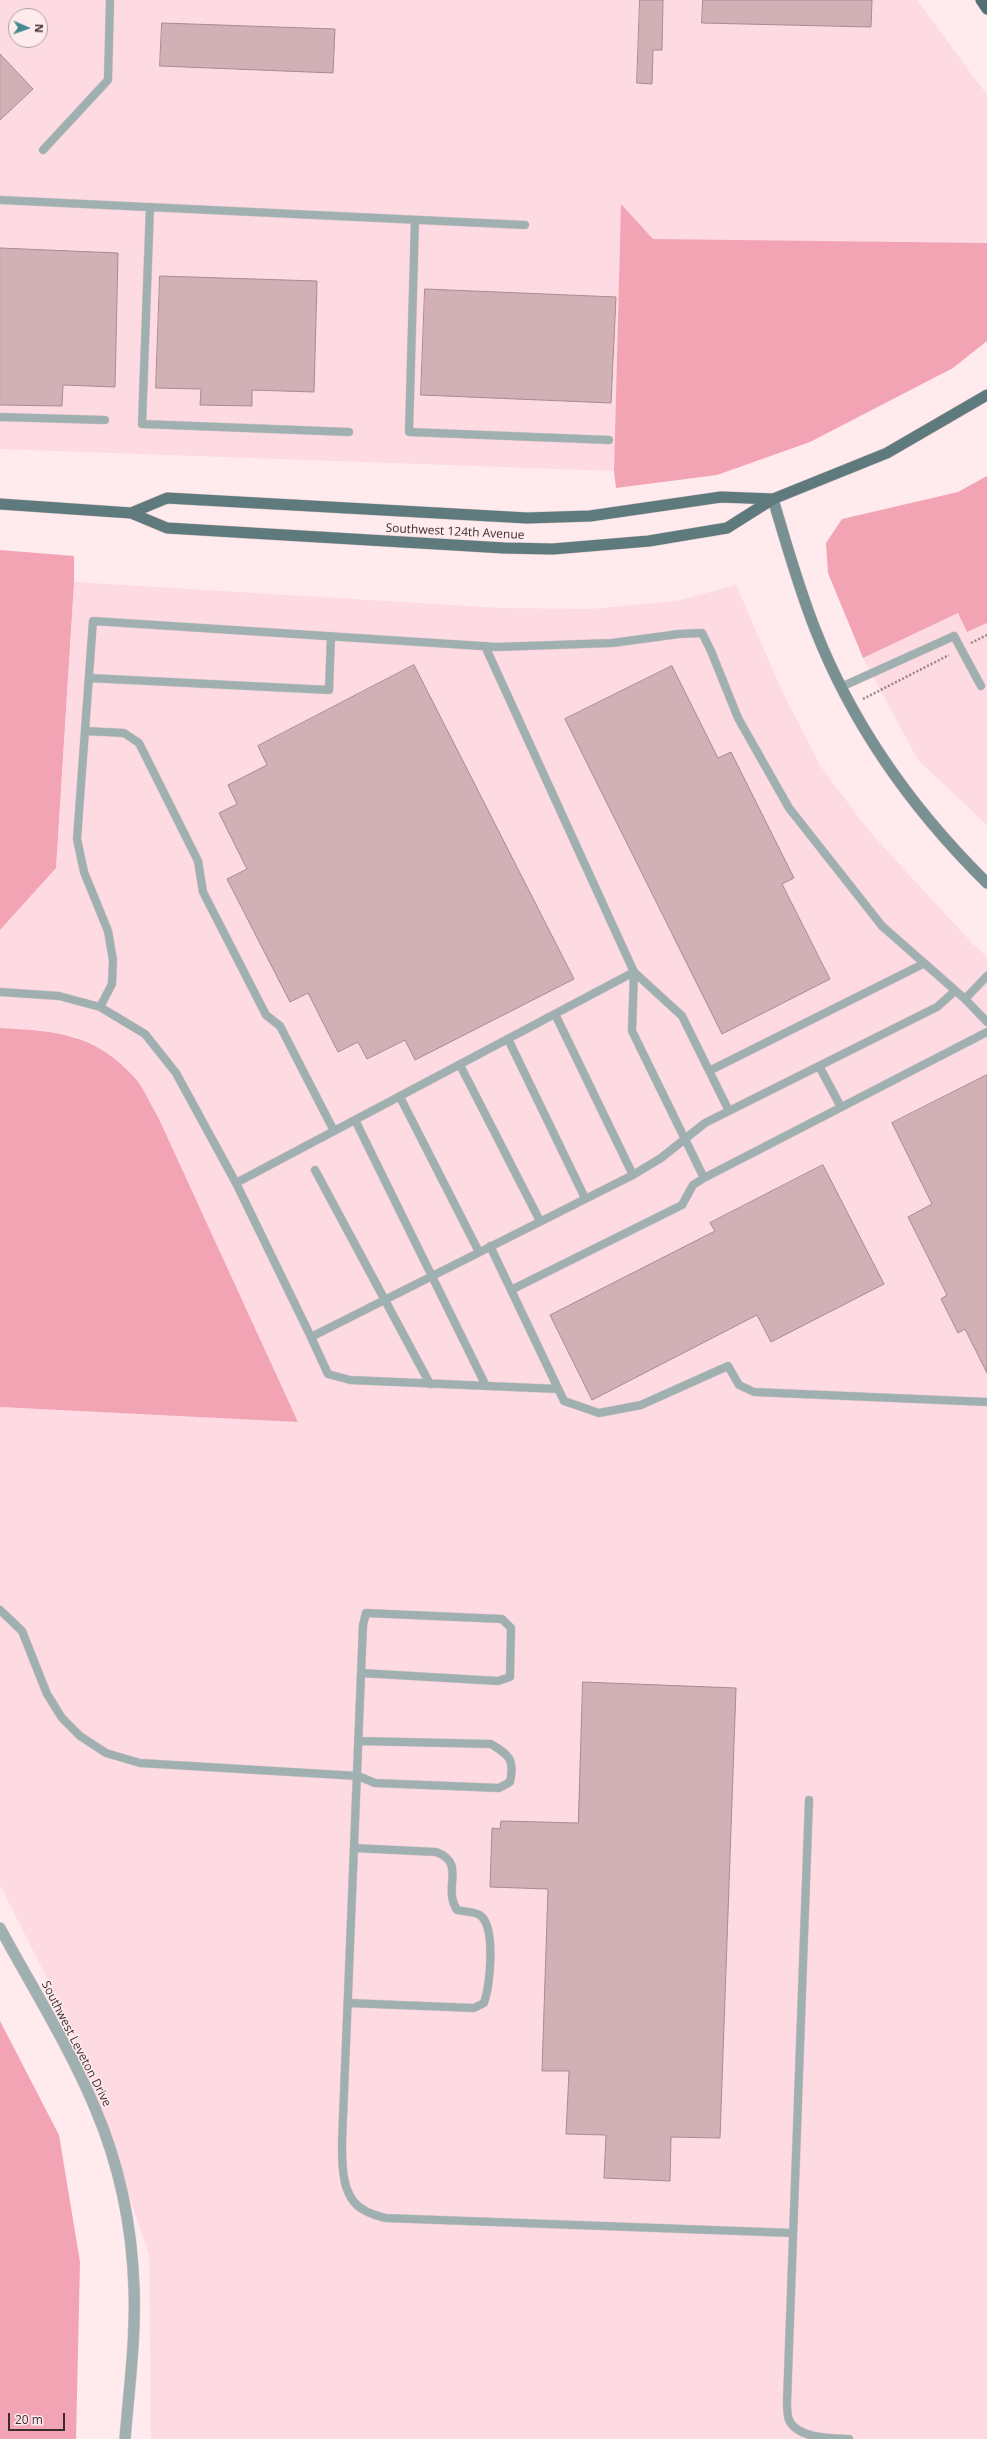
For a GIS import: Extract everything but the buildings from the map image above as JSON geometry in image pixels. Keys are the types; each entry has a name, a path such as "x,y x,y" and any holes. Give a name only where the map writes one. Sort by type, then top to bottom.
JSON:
{"highway":[{"path":"981,0 987,9"}],"main road":[{"name":"Southwest 124th Avenue","path":"0,504 130,512 167,528 455,546 553,549 649,541 727,528 773,499 887,453 987,395"},
{"name":"Southwest 124th Avenue","path":"130,512 167,498 527,518 590,516 721,497 773,499"},
{"path":"773,499 802,595 841,687 851,706 888,767 913,801 938,832 987,883"}],"street":[{"name":"Southwest Leveton Drive","path":"0,1928 92,2101 106,2137 120,2186 129,2235 134,2288 125,2439"}],"lane":[{"path":"43,150 108,80 110,0"},
{"path":"0,200 525,225"},
{"path":"150,207 142,424 349,432"},
{"path":"415,220 409,432 609,440"},
{"path":"0,417 105,420"},
{"path":"100,1007 112,984 113,960 108,931 84,872 77,839 93,621 485,646 612,643 679,634 702,633 711,651 738,718 789,808 882,926 923,964 965,999 987,1022"},
{"path":"89,678 329,690 331,636"},
{"path":"841,687 954,636 981,686"},
{"path":"485,646 634,972 682,1016 729,1111"},
{"path":"85,730 124,733 139,743 198,861 204,892 266,1014 280,1026 334,1132"},
{"path":"709,1071 923,964"},
{"path":"236,1184 634,972"},
{"path":"634,972 632,1031 704,1178"},
{"path":"965,999 987,976"},
{"path":"311,1337 633,1175 660,1158 705,1123 937,1007 955,991"},
{"path":"0,992 59,996 100,1007 145,1034 176,1073 236,1184 328,1374 350,1380 558,1389"},
{"path":"555,1014 633,1175"},
{"path":"511,1290 682,1205 693,1185 704,1178 987,1032"},
{"path":"508,1039 585,1198"},
{"path":"460,1065 540,1221"},
{"path":"819,1066 841,1107"},
{"path":"400,1097 479,1252"},
{"path":"355,1120 486,1386"},
{"path":"315,1170 430,1384"},
{"path":"490,1246 564,1401 599,1413 642,1405 728,1366 739,1385 754,1392 987,1402"},
{"path":"0,1610 22,1631 47,1694 62,1718 80,1736 106,1753 140,1763 358,1776 375,1783 499,1788 510,1782 513,1768 508,1755 491,1744 359,1741"},
{"path":"361,1673 498,1681 510,1677 511,1628 502,1619 366,1613 363,1625 361,1673 358,1776 342,2142 343,2176 348,2192 363,2210 385,2218 792,2233"},
{"path":"809,1800 787,2401 790,2420 801,2432 816,2436 849,2439"},
{"path":"348,2003 474,2008 484,2003 488,1992 490,1933 487,1922 479,1914 457,1910 451,1902 452,1865 447,1856 436,1852 354,1848"}],"path":[{"path":"851,706 987,635"}],"shaded area":[{"path":"0,0 917,0 987,95 987,249 653,239 621,205 614,471 0,449"},
{"path":"621,204 653,239 987,243 987,341 953,368 810,442 717,475 616,488 614,471"},
{"path":"987,476 987,623 967,632 958,613 863,658 828,573 826,543 842,519 958,492"},
{"path":"0,550 74,556 74,582 56,868 0,930"},
{"path":"74,582 501,608 590,609 676,601 736,585 782,691 821,767 870,832 971,942 987,957 987,2439 151,2439 149,2254 68,2020 0,1885 0,1407 298,1421 77,1037 41,1030 0,1028 0,930 56,868"},
{"path":"958,613 968,632 987,623 987,825 918,760 863,658"},
{"path":"0,1028 56,1033 89,1043 104,1051 119,1062 138,1081 158,1117 298,1422 0,1407"},
{"path":"0,2021 59,2135 80,2262 76,2439 0,2439"}]}
